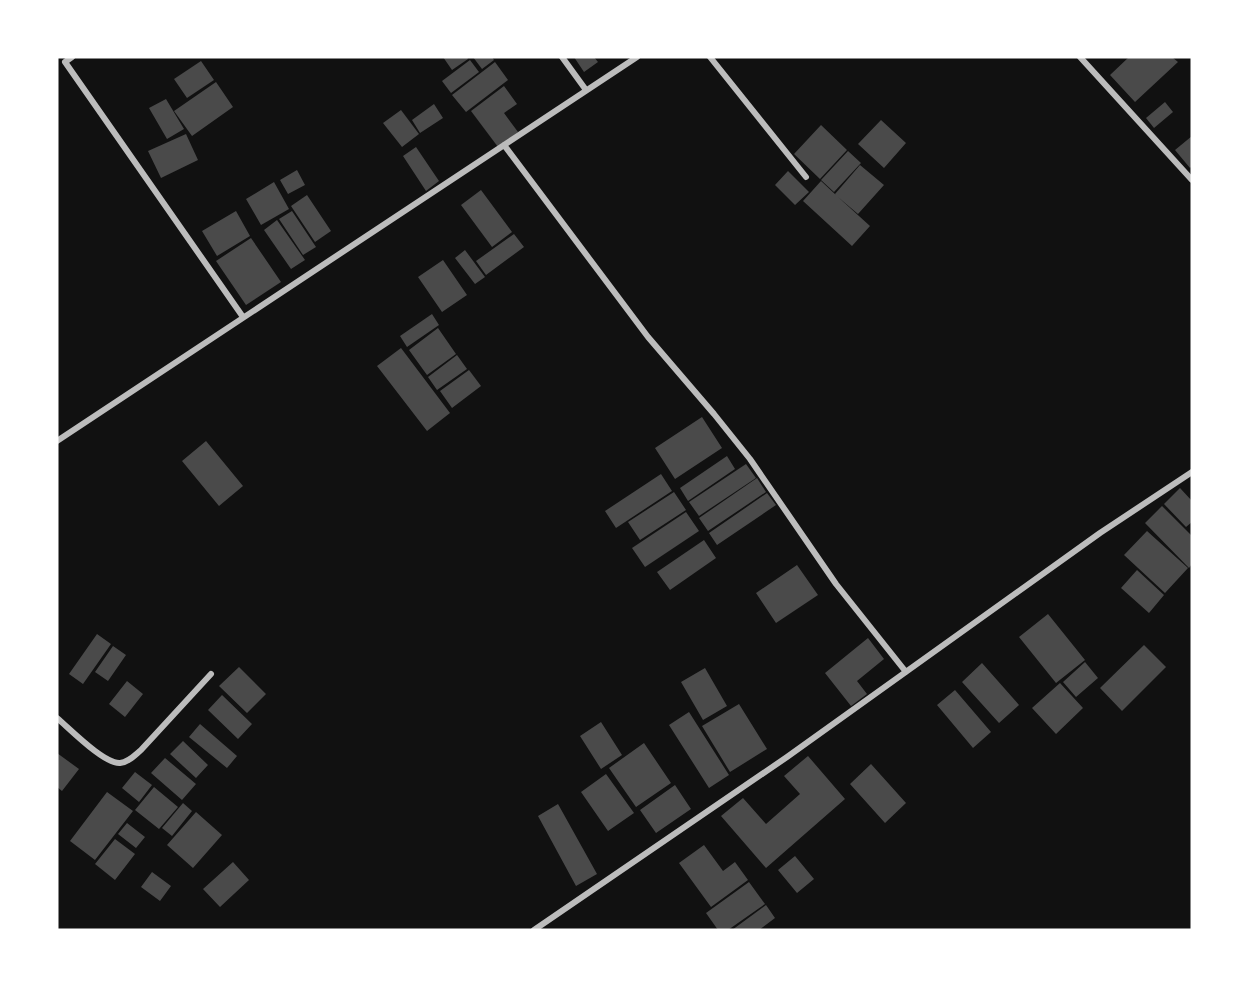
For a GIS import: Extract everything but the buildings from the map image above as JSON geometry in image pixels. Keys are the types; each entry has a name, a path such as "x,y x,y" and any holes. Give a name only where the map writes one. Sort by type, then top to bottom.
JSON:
{"street":[{"path":"72,57 64,59 243,317"},
{"path":"562,57 586,90"},
{"path":"57,441 637,57"},
{"path":"710,57 806,177"},
{"path":"1080,57 1192,180"},
{"path":"504,145 648,337 750,459 836,584 906,672"},
{"path":"534,930 787,757 1100,532 1192,472"},
{"path":"57,718 99,753 120,763 131,759 212,675"}]}
